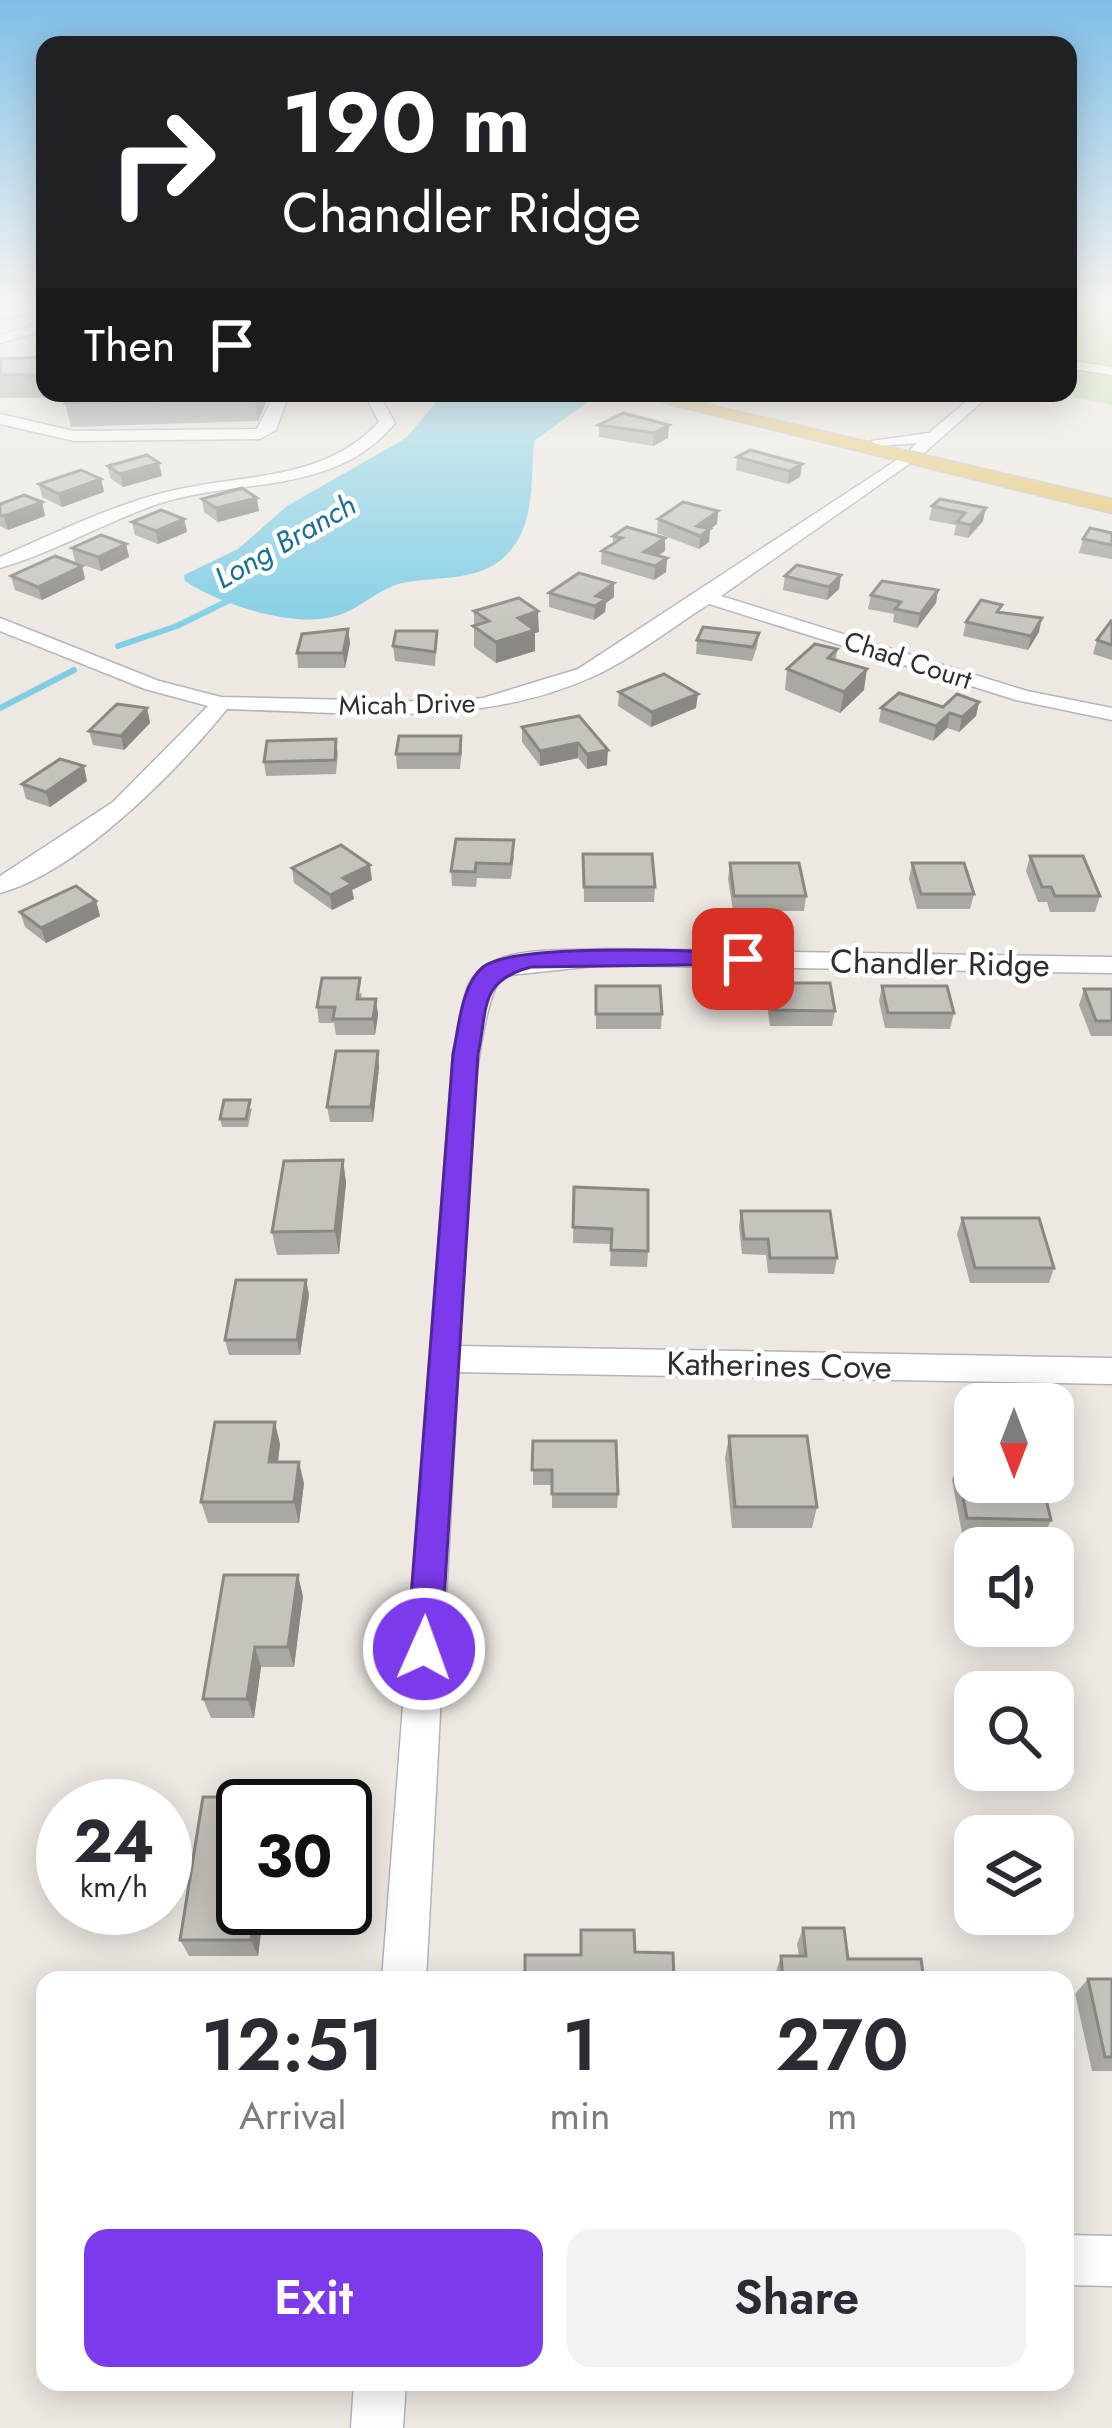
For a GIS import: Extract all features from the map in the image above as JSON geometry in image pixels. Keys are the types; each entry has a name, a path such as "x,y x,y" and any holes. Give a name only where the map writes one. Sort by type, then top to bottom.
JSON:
{"main road":[{"path":"729,417 850,448 918,449 946,470 1112,506"},
{"path":"783,417 937,457 1112,493"}],"street":[{"path":"0,419 74,436 260,434 268,430 273,417"},
{"path":"0,563 160,498 297,474 352,454 376,439 388,423 385,417"},
{"name":"Micah Drive","path":"0,624 113,671 221,703 441,708 526,695 585,673 707,597 956,417"},
{"path":"880,476 946,470"},
{"name":"Chad Court","path":"707,597 1023,696 1112,714"},
{"path":"0,886 111,818 158,778 221,703"},
{"name":"Chandler Ridge","path":"404,1971 428,1538 466,1054 474,1002 494,970 530,960 604,957 1112,965"},
{"name":"Katherines Cove","path":"445,1359 1112,1371"},
{"path":"1074,2260 1112,2261"},
{"path":"377,2428 379,2391"}],"water":[{"path":"423,417 567,417 534,441 531,496 520,536 502,559 477,573 402,583 345,613 319,619 258,612 185,581 184,575 238,549 287,506 406,438"}],"building":[{"path":"614,417 640,417 669,425 654,433 599,425"},
{"path":"750,450 802,464 789,471 737,457"},
{"path":"147,455 159,463 120,474 108,466"},
{"path":"81,470 101,479 59,494 39,484"},
{"path":"242,488 257,498 216,508 202,499"},
{"path":"24,495 42,502 0,515 0,504"},
{"path":"940,499 986,508 971,525 957,522 965,513 932,506"},
{"path":"683,502 718,511 697,526 710,529 700,536 658,519"},
{"path":"161,510 184,519 156,531 132,522"},
{"path":"627,527 665,538 644,552 667,558 655,566 602,551 622,538 613,536"},
{"path":"1090,528 1112,533 1112,545 1083,539"},
{"path":"101,535 126,544 98,557 72,548"},
{"path":"55,556 82,566 38,587 11,576"},
{"path":"797,565 841,575 829,587 785,576"},
{"path":"579,573 614,583 596,596 606,599 595,606 549,593"},
{"path":"882,581 938,590 920,614 895,609 901,602 871,595"},
{"path":"519,598 538,611 518,618 535,630 496,642 473,626 489,621 474,611"},
{"path":"981,600 1002,605 997,612 1042,618 1031,636 966,622"},
{"path":"1112,622 1112,645 1097,640"},
{"path":"703,627 759,633 753,647 697,640"},
{"path":"348,629 343,653 297,653 302,634"},
{"path":"396,631 437,631 435,652 393,646"},
{"path":"815,644 837,649 828,658 867,669 844,692 787,669"},
{"path":"664,674 698,694 652,712 619,692"},
{"path":"899,693 943,707 957,694 979,702 962,717 950,713 936,726 881,708"},
{"path":"117,704 147,708 121,736 89,731"},
{"path":"579,716 608,750 587,754 578,743 540,751 522,727"},
{"path":"399,736 461,736 460,754 396,754"},
{"path":"336,739 335,760 264,762 267,741"},
{"path":"60,759 84,766 46,792 22,784"},
{"path":"456,839 514,840 511,864 476,863 475,872 451,871"},
{"path":"341,845 370,865 343,878 352,884 330,895 292,868"},
{"path":"583,854 652,854 655,887 584,887"},
{"path":"1030,856 1083,856 1100,896 1055,896 1051,887 1042,887"},
{"path":"730,863 799,863 806,896 734,896"},
{"path":"912,863 964,863 974,894 921,894"},
{"path":"76,886 96,901 41,928 20,912"},
{"path":"322,978 360,978 357,999 376,999 373,1019 333,1019 335,1007 317,1007"},
{"path":"768,983 830,983 835,1011 772,1010"},
{"path":"596,986 660,986 662,1014 596,1014"},
{"path":"882,986 947,986 954,1013 888,1013"},
{"path":"1084,989 1112,989 1112,1021 1096,1021"},
{"path":"336,1051 378,1051 371,1107 327,1107"},
{"path":"224,1100 250,1100 246,1119 220,1119"},
{"path":"343,1160 335,1231 272,1232 284,1161"},
{"path":"574,1187 648,1190 648,1251 611,1250 612,1229 573,1227"},
{"path":"741,1211 830,1211 837,1258 770,1258 768,1239 744,1239"},
{"path":"962,1218 1039,1218 1054,1268 975,1268"},
{"path":"236,1280 306,1280 297,1340 225,1340"},
{"path":"215,1422 275,1422 269,1462 299,1462 294,1502 201,1502"},
{"path":"729,1436 807,1436 817,1507 735,1507"},
{"path":"533,1441 616,1441 618,1494 552,1494 552,1470 532,1470"},
{"path":"964,1503 1047,1503 1051,1520 967,1518"},
{"path":"224,1575 298,1575 288,1647 255,1647 247,1699 203,1699"},
{"path":"203,1797 216,1797 216,1935 252,1935 251,1940 180,1940 181,1935 192,1935 192,1865"},
{"path":"803,1928 844,1928 848,1959 921,1959 923,1971 782,1971 781,1956 806,1956"},
{"path":"581,1930 634,1930 635,1952 673,1953 674,1971 525,1971 525,1955 581,1955"},
{"path":"1088,1979 1112,1979 1112,2057 1105,2057"}],"waterway":[{"name":"Long Branch","path":"118,646 177,626 240,595"},
{"name":"Long Branch","path":"0,708 74,670"}],"route":[{"path":"424,1649 451,1225 466,1054 481,986 494,970 530,960 743,959"}]}
